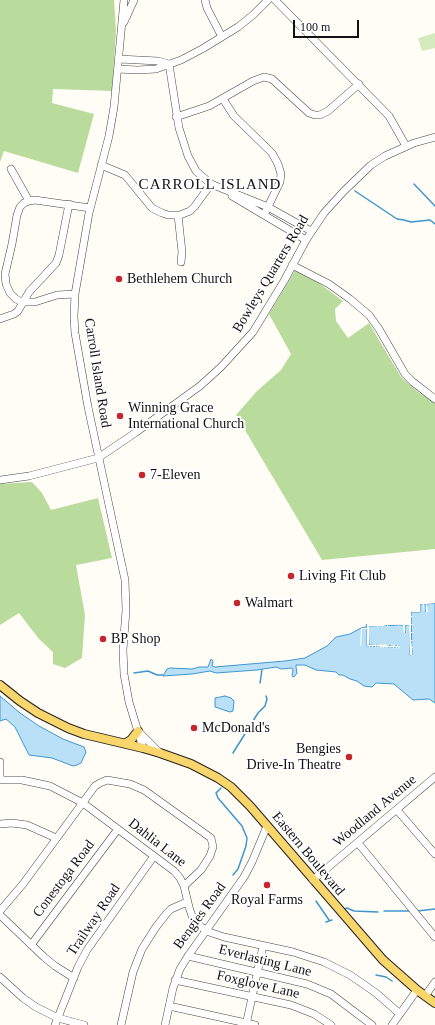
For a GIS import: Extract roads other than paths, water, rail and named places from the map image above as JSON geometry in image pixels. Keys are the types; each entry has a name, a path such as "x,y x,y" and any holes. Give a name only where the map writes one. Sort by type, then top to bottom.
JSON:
{"main road":[{"name":"Eastern Boulevard","path":"0,686 29,707 68,728 84,734 126,743 160,753 191,764 218,778 240,795 383,960 417,990 435,1003"},
{"path":"126,743 131,740 138,731"}],"street":[{"name":"Carroll Island Road","path":"124,0 111,127 90,208 75,294 74,317 75,333 88,407 125,580 126,610 123,650 124,674 129,702 143,748"},
{"path":"121,28 134,0"},
{"path":"205,0 207,8 222,37"},
{"path":"118,69 152,69 194,54 247,20 268,0"},
{"path":"275,0 389,116 406,146"},
{"path":"119,59 158,61 168,64"},
{"path":"168,64 176,117 181,137 190,162 199,174 211,184 306,240"},
{"path":"176,117 224,99 252,81 267,77 279,84 309,113 318,116 334,108 359,84"},
{"path":"224,99 234,116 269,150 277,162 280,182 264,215"},
{"name":"Bowleys Quarters Road","path":"0,480 29,476 98,458 135,434 200,386 221,367 253,332 284,281 306,240 324,213 359,176 386,156 406,146 435,137"},
{"path":"101,165 125,175 156,211 168,215 178,215 194,208 211,184"},
{"path":"11,169 29,201"},
{"path":"223,190 268,207 311,232"},
{"path":"75,294 57,295 35,302 22,302 10,293 5,277 17,212 22,205 29,201 47,201 90,208"},
{"path":"0,319 18,311 29,292 56,263 59,255 69,204"},
{"path":"178,215 182,252 181,262"},
{"path":"292,264 329,284 350,299 368,315 379,329 405,374 435,399"},
{"path":"138,731 160,753"},
{"path":"0,762 0,780"},
{"name":"Woodland Avenue","path":"313,880 435,777"},
{"name":"Dahlia Lane","path":"0,780 22,780 50,786 83,802 174,871 184,886 187,902 194,920 201,927 218,936 313,958 342,970 376,993 396,1019 403,1025"},
{"path":"0,911 23,884 95,786 103,781 113,780 130,784 154,796 212,839 213,843 210,856 201,870 184,886"},
{"path":"397,810 435,854"},
{"path":"0,824 12,823 26,825 56,838"},
{"name":"Bengies Road","path":"165,1025 175,980 188,956 249,869 267,826"},
{"name":"Conestoga Road","path":"31,944 118,829"},
{"path":"358,843 435,937"},
{"name":"Trailway Road","path":"55,1025 74,978 90,944 154,856"},
{"path":"121,1025 133,972 142,949 167,913 187,902"},
{"path":"0,915 49,961 74,978"},
{"path":"246,1024 263,946"},
{"name":"Everlasting Lane","path":"188,956 296,980 332,994 372,1025"},
{"path":"0,977 23,998 36,1007 58,1018 84,1025"},
{"name":"Foxglove Lane","path":"175,980 252,996 299,1008 314,1014 331,1025"},
{"path":"425,996 435,982"},
{"path":"396,1019 417,990"},
{"path":"169,1006 255,1025"}],"water":[{"path":"435,603 435,703 429,699 413,700 394,684 376,683 372,687 364,686 357,681 343,675 339,675 336,672 316,670 305,665 296,665 297,673 294,677 292,676 292,668 281,669 276,667 257,670 216,673 210,671 163,676 167,669 170,668 192,669 208,667 211,659 213,661 212,666 215,667 305,658 327,646 336,637 350,634 366,627 367,624 367,646 397,647 400,646 369,645 368,626 404,625 405,633 405,625 410,625 410,655 412,655 411,612 420,612 420,604 426,604 426,612 427,604"},
{"path":"0,696 20,713 39,726 63,739 84,747 86,752 81,763 73,766 52,758 29,755 15,727 6,719 0,721"},
{"path":"225,696 234,701 233,711 230,712 215,707 215,698"}],"waterway":[{"path":"414,184 435,206"},
{"path":"355,191 397,219 411,222 430,220 435,224"},
{"path":"260,683 262,670"},
{"path":"134,673 148,671 157,675 163,675"},
{"path":"233,753 258,713 265,706 267,699 266,696"},
{"path":"221,788 216,793 218,798 242,826 247,838 246,846 238,869 233,875"},
{"path":"316,901 329,920"},
{"path":"345,909 378,912"},
{"path":"417,911 435,909"},
{"path":"384,911 410,911"},
{"path":"326,922 332,920"},
{"path":"376,975 386,977 392,981"}],"place":[{"name":"Bethlehem Church","path":"119,279"},
{"name":"Winning Grace International Church","path":"120,416"},
{"name":"7-Eleven","path":"142,475"},
{"name":"Living Fit Club","path":"291,576"},
{"name":"Walmart","path":"237,603"},
{"name":"BP Shop","path":"103,639"},
{"name":"McDonald's","path":"194,728"},
{"name":"Bengies Drive-In Theatre","path":"349,757"},
{"name":"Royal Farms","path":"267,885"}],"district":[{"name":"CARROLL ISLAND","path":"210,185"}]}
